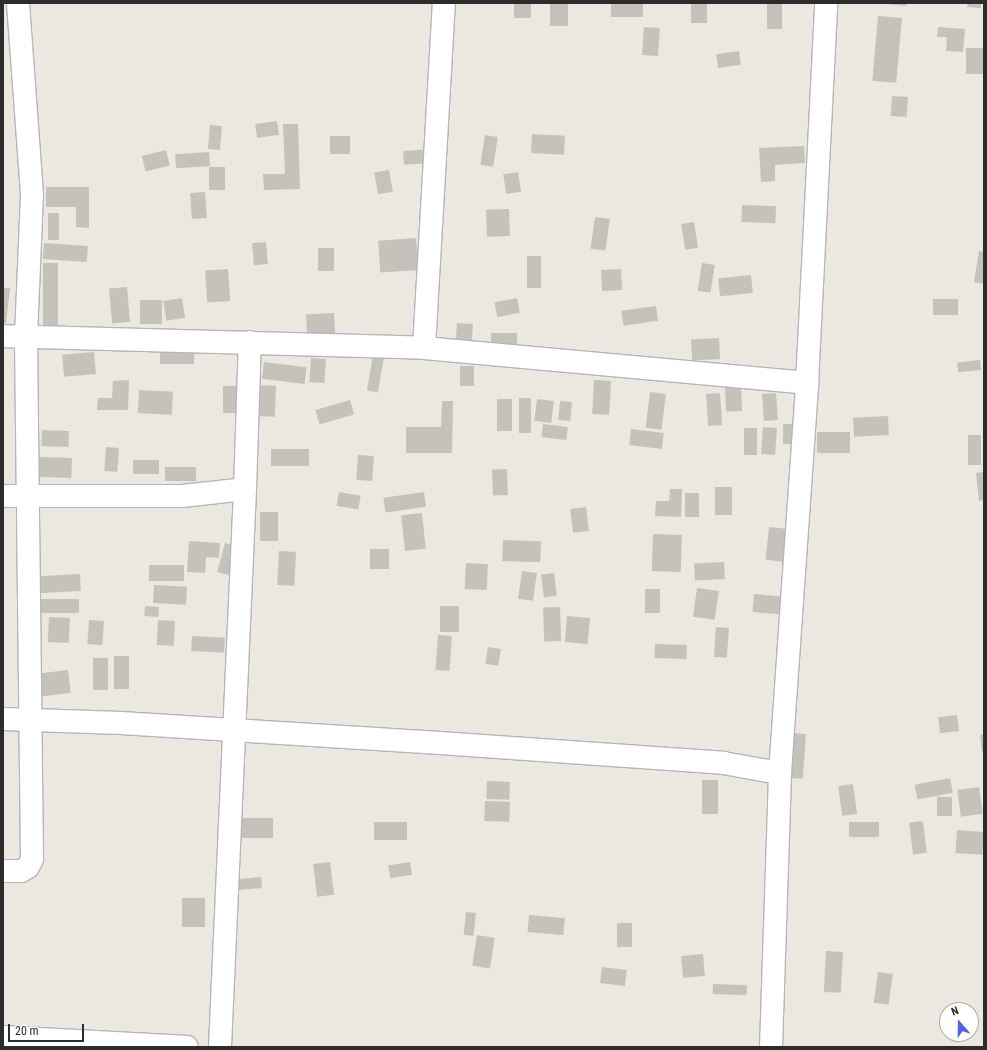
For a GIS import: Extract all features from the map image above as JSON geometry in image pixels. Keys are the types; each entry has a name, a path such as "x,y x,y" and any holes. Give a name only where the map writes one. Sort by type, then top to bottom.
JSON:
{"street":[{"path":"3,871 21,871 28,867 32,859 29,720 30,496 26,337 32,194 18,3"},
{"path":"424,348 444,3"},
{"path":"771,1047 780,773 806,383 826,3"},
{"path":"3,336 424,348 806,383"},
{"path":"220,1047 245,489 250,342"},
{"path":"3,496 182,496 245,489"},
{"path":"3,719 440,743 715,762 780,773"},
{"path":"3,1037 187,1047"}],"building":[{"path":"514,3 531,3 531,18 514,18"},
{"path":"550,3 568,3 568,26 550,26"},
{"path":"611,3 643,3 643,17 611,17"},
{"path":"691,3 707,3 707,23 691,23"},
{"path":"767,3 782,3 782,29 767,29"},
{"path":"876,3 907,3 907,6"},
{"path":"968,3 981,3 981,8 967,7"},
{"path":"878,16 902,18 896,83 872,81"},
{"path":"644,27 660,28 658,56 642,55"},
{"path":"938,27 965,29 963,52 946,51 947,37 937,37"},
{"path":"966,48 984,48 984,74 966,74"},
{"path":"739,51 741,65 718,68 716,54"},
{"path":"892,96 908,97 907,117 891,116"},
{"path":"277,121 279,135 257,138 255,124"},
{"path":"283,124 298,124 300,189 264,190 263,174 285,174"},
{"path":"210,125 222,126 220,150 208,149"},
{"path":"532,134 565,136 564,155 531,153"},
{"path":"485,135 498,137 493,167 480,165"},
{"path":"330,136 350,136 350,154 330,154"},
{"path":"804,146 805,163 775,165 775,181 761,182 759,148"},
{"path":"430,149 431,163 404,165 403,151"},
{"path":"166,150 170,166 146,172 142,156"},
{"path":"209,152 210,166 176,168 175,154"},
{"path":"209,167 225,167 225,190 209,190"},
{"path":"389,170 393,192 378,194 374,173"},
{"path":"518,172 521,192 506,194 503,174"},
{"path":"46,187 89,187 89,228 76,227 76,207 46,207"},
{"path":"205,192 207,218 192,219 190,193"},
{"path":"742,205 776,206 775,223 741,222"},
{"path":"509,209 510,236 487,237 486,210"},
{"path":"48,213 59,213 59,240 48,240"},
{"path":"595,217 610,219 605,251 591,249"},
{"path":"694,222 698,248 685,250 681,224"},
{"path":"416,238 418,270 380,273 378,241"},
{"path":"266,242 268,264 254,265 252,243"},
{"path":"44,243 88,246 87,262 43,259"},
{"path":"318,248 334,248 334,271 318,271"},
{"path":"979,251 984,252 984,284 974,282"},
{"path":"527,256 541,256 541,288 527,288"},
{"path":"43,263 58,263 58,327 43,327"},
{"path":"702,263 715,265 710,293 698,291"},
{"path":"228,269 230,301 207,303 205,271"},
{"path":"621,269 622,290 602,291 601,270"},
{"path":"751,275 753,293 720,296 718,278"},
{"path":"127,287 130,322 112,323 109,289"},
{"path":"3,288 10,288 6,323 3,323"},
{"path":"182,298 185,318 166,321 163,301"},
{"path":"517,298 520,313 497,317 494,302"},
{"path":"933,299 958,299 958,315 933,315"},
{"path":"140,300 162,300 162,324 140,324"},
{"path":"656,306 658,321 623,326 621,311"},
{"path":"334,313 335,333 307,334 306,314"},
{"path":"457,323 473,324 471,348 455,347"},
{"path":"491,333 517,333 517,349 491,349"},
{"path":"719,338 720,359 692,360 691,339"},
{"path":"160,350 194,350 194,364 160,364"},
{"path":"94,352 96,374 64,377 62,355"},
{"path":"373,356 384,358 378,392 367,390"},
{"path":"311,358 326,359 324,383 309,382"},
{"path":"980,360 981,370 958,372 957,362"},
{"path":"264,362 307,367 305,384 262,379"},
{"path":"460,366 474,366 474,386 460,386"},
{"path":"129,380 128,410 97,410 98,398 112,398 113,381"},
{"path":"594,380 611,381 609,415 592,414"},
{"path":"741,383 742,411 726,412 725,384"},
{"path":"253,385 276,386 275,417 252,416"},
{"path":"223,386 242,386 242,413 223,413"},
{"path":"139,390 173,392 172,415 138,413"},
{"path":"650,392 666,394 661,430 646,428"},
{"path":"720,393 722,425 708,426 706,394"},
{"path":"776,393 778,420 764,421 762,394"},
{"path":"519,398 531,398 531,433 519,433"},
{"path":"497,399 512,399 512,431 497,431"},
{"path":"537,399 554,401 551,423 534,421"},
{"path":"350,400 354,414 320,424 315,410"},
{"path":"442,401 453,401 452,453 406,453 406,427 441,427"},
{"path":"560,401 572,402 570,421 558,420"},
{"path":"888,416 889,435 854,437 853,418"},
{"path":"543,424 568,427 566,440 541,437"},
{"path":"783,424 802,424 802,444 783,444"},
{"path":"763,427 777,428 775,455 761,454"},
{"path":"744,428 757,428 757,455 744,455"},
{"path":"631,429 664,433 662,449 629,445"},
{"path":"42,430 69,431 68,447 41,446"},
{"path":"817,432 850,432 850,453 817,453"},
{"path":"968,435 981,435 981,465 968,465"},
{"path":"106,447 119,448 117,472 104,471"},
{"path":"271,449 309,449 309,466 271,466"},
{"path":"358,455 374,456 372,481 356,480"},
{"path":"40,457 72,458 71,478 39,477"},
{"path":"133,460 159,460 159,474 133,474"},
{"path":"165,467 196,467 196,481 165,481"},
{"path":"507,469 508,495 493,496 492,470"},
{"path":"984,472 984,500 979,501 976,473"},
{"path":"715,487 732,487 732,515 715,515"},
{"path":"670,489 682,489 681,517 655,516 656,501 669,501"},
{"path":"339,492 361,496 358,510 337,506"},
{"path":"424,492 426,507 385,513 383,498"},
{"path":"685,493 699,493 699,517 685,517"},
{"path":"586,507 589,531 573,533 570,509"},
{"path":"260,512 278,512 278,541 260,541"},
{"path":"422,513 426,549 405,551 401,515"},
{"path":"769,527 796,530 792,563 766,560"},
{"path":"653,534 682,535 681,572 652,571"},
{"path":"503,540 541,541 540,562 502,561"},
{"path":"189,541 220,543 219,558 206,557 205,573 187,572"},
{"path":"225,543 240,547 233,576 217,572"},
{"path":"370,549 389,549 389,569 370,569"},
{"path":"279,551 296,552 294,586 277,585"},
{"path":"724,562 725,579 695,581 694,564"},
{"path":"466,563 488,564 487,590 465,589"},
{"path":"149,565 184,565 184,581 149,581"},
{"path":"522,571 537,573 533,601 518,599"},
{"path":"554,573 557,596 544,597 541,575"},
{"path":"80,574 81,591 38,593 37,576"},
{"path":"154,585 187,587 186,605 153,603"},
{"path":"697,588 719,591 715,620 693,617"},
{"path":"645,589 660,589 660,613 645,613"},
{"path":"754,594 787,597 785,615 752,612"},
{"path":"38,599 79,599 79,613 38,613"},
{"path":"145,606 159,607 158,617 144,616"},
{"path":"440,606 459,606 459,632 440,632"},
{"path":"560,607 561,641 544,642 543,608"},
{"path":"567,616 590,618 588,644 565,642"},
{"path":"49,617 70,618 69,643 48,642"},
{"path":"89,620 104,621 102,645 87,644"},
{"path":"158,620 175,621 174,646 157,645"},
{"path":"716,627 729,628 727,658 714,657"},
{"path":"438,635 452,636 450,671 436,670"},
{"path":"192,636 225,638 224,653 191,651"},
{"path":"655,644 687,645 686,659 655,658"},
{"path":"488,647 501,649 498,666 485,664"},
{"path":"114,656 129,656 129,689 114,689"},
{"path":"93,658 108,658 108,690 93,690"},
{"path":"68,670 71,693 42,696 39,674"},
{"path":"957,715 959,731 940,733 938,717"},
{"path":"793,733 806,734 803,779 790,778"},
{"path":"984,734 984,752 982,752 980,735"},
{"path":"950,778 953,793 918,800 915,785"},
{"path":"702,780 718,780 718,814 702,814"},
{"path":"487,781 510,782 509,800 486,799"},
{"path":"853,784 857,814 842,816 838,786"},
{"path":"979,787 983,814 961,817 957,790"},
{"path":"937,797 952,797 952,816 937,816"},
{"path":"485,801 510,802 509,822 484,821"},
{"path":"238,818 273,818 273,838 238,838"},
{"path":"923,821 927,853 913,854 909,823"},
{"path":"374,822 407,822 407,840 374,840"},
{"path":"849,822 879,822 879,837 849,837"},
{"path":"957,830 984,832 982,855 955,853"},
{"path":"330,862 334,895 317,897 313,864"},
{"path":"410,862 412,875 390,878 388,865"},
{"path":"261,877 262,888 237,890 236,879"},
{"path":"182,898 205,898 205,927 182,927"},
{"path":"466,912 476,913 474,936 464,935"},
{"path":"529,915 565,918 563,935 528,932"},
{"path":"617,923 632,923 632,947 617,947"},
{"path":"477,935 495,938 490,968 472,966"},
{"path":"826,951 843,952 841,993 824,992"},
{"path":"703,954 705,976 683,978 681,956"},
{"path":"602,967 627,970 625,986 600,983"},
{"path":"878,972 893,974 889,1005 874,1003"},
{"path":"713,984 747,985 747,995 713,994"}]}
